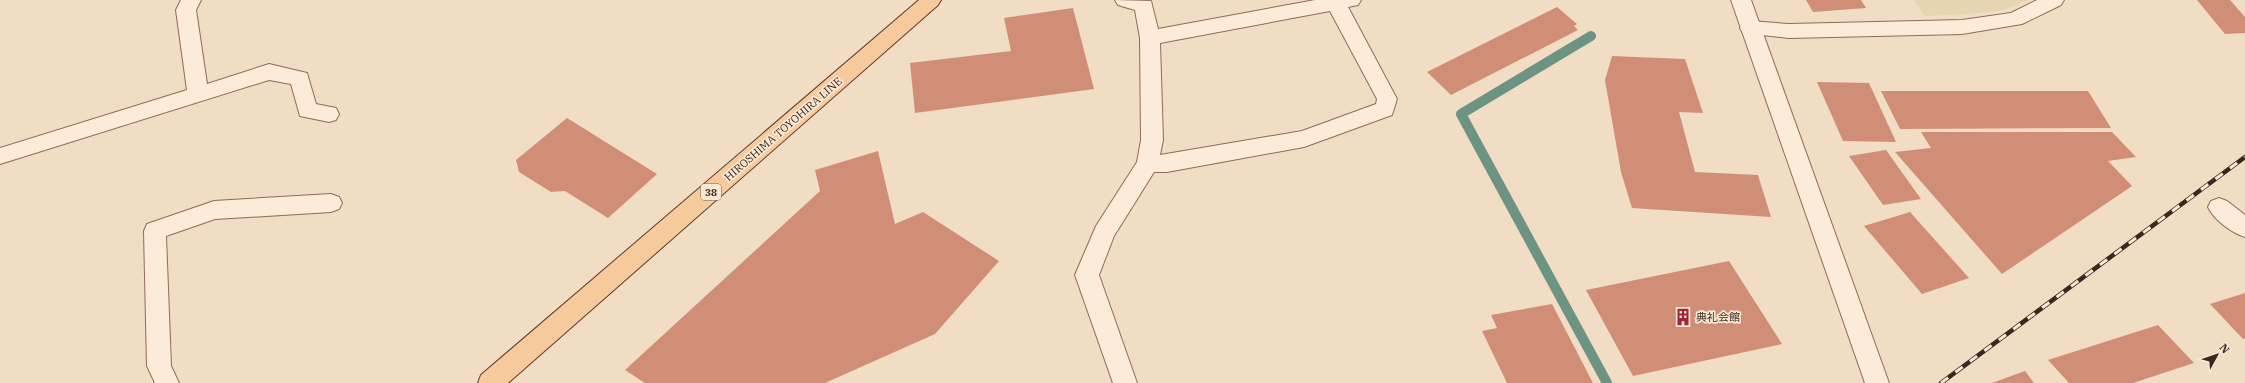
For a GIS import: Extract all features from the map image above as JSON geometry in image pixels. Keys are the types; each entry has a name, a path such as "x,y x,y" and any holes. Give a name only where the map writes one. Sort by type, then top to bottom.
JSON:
{"main road":[{"name":"HIROSHIMA TOYOHIRA LINE","path":"490,383 931,0"}],"street":[{"path":"191,0 186,10 198,93"},
{"path":"1125,0 1144,6 1150,38 1152,140 1148,163 1104,233 1087,275 1125,383"},
{"path":"1740,0 1877,383"},
{"path":"1750,28 1789,30 1962,27 2015,19 2054,0"},
{"path":"1148,163 1168,164 1304,140 1385,109 1387,99 1344,1 1150,38"},
{"path":"0,156 269,72 300,78 307,110 329,114"},
{"path":"167,383 159,366 155,231 214,210 331,203"},
{"path":"2219,207 2245,228"}],"shaded area":[{"path":"1914,0 2029,0 2003,10 1968,14 1925,16"}],"building":[{"path":"1806,0 1861,0 1866,8 1813,12"},
{"path":"2197,0 2230,0 2245,17 2245,33 2225,34"},
{"path":"1557,7 1577,24 1574,26 1578,30 1451,95 1427,72"},
{"path":"1073,8 1094,89 915,113 910,63 1011,51 1004,18"},
{"path":"1612,56 1685,59 1703,113 1679,112 1695,172 1758,175 1771,217 1632,208 1621,172 1605,80"},
{"path":"1817,82 1869,83 1896,142 1843,141"},
{"path":"1881,91 2088,91 2111,128 1900,129"},
{"path":"567,118 657,174 608,218 565,191 551,192 519,172 516,160"},
{"path":"1921,132 2112,132 2136,157 2108,161 2132,186 2002,274 1895,152 1931,148"},
{"path":"1886,150 1921,199 1883,205 1849,156"},
{"path":"878,151 895,224 923,212 999,261 935,334 825,383 645,383 625,370 820,191 815,170"},
{"path":"1910,212 1969,278 1922,294 1864,226"},
{"name":"典礼会館","path":"1729,261 1782,344 1633,376 1586,290"},
{"path":"2245,293 2245,338 2243,339 2210,304"},
{"path":"1552,304 1593,383 1507,383 1482,331 1497,328 1491,315"},
{"path":"2158,325 2194,363 2133,383 2069,383 2048,360"},
{"path":"2025,371 2034,383 1992,383"}],"waterway":[{"path":"1591,36 1461,114 1607,383"}],"railway":[{"path":"1941,383 2245,157"}],"place":[{"name":"典礼会館","path":"1683,317"}]}
